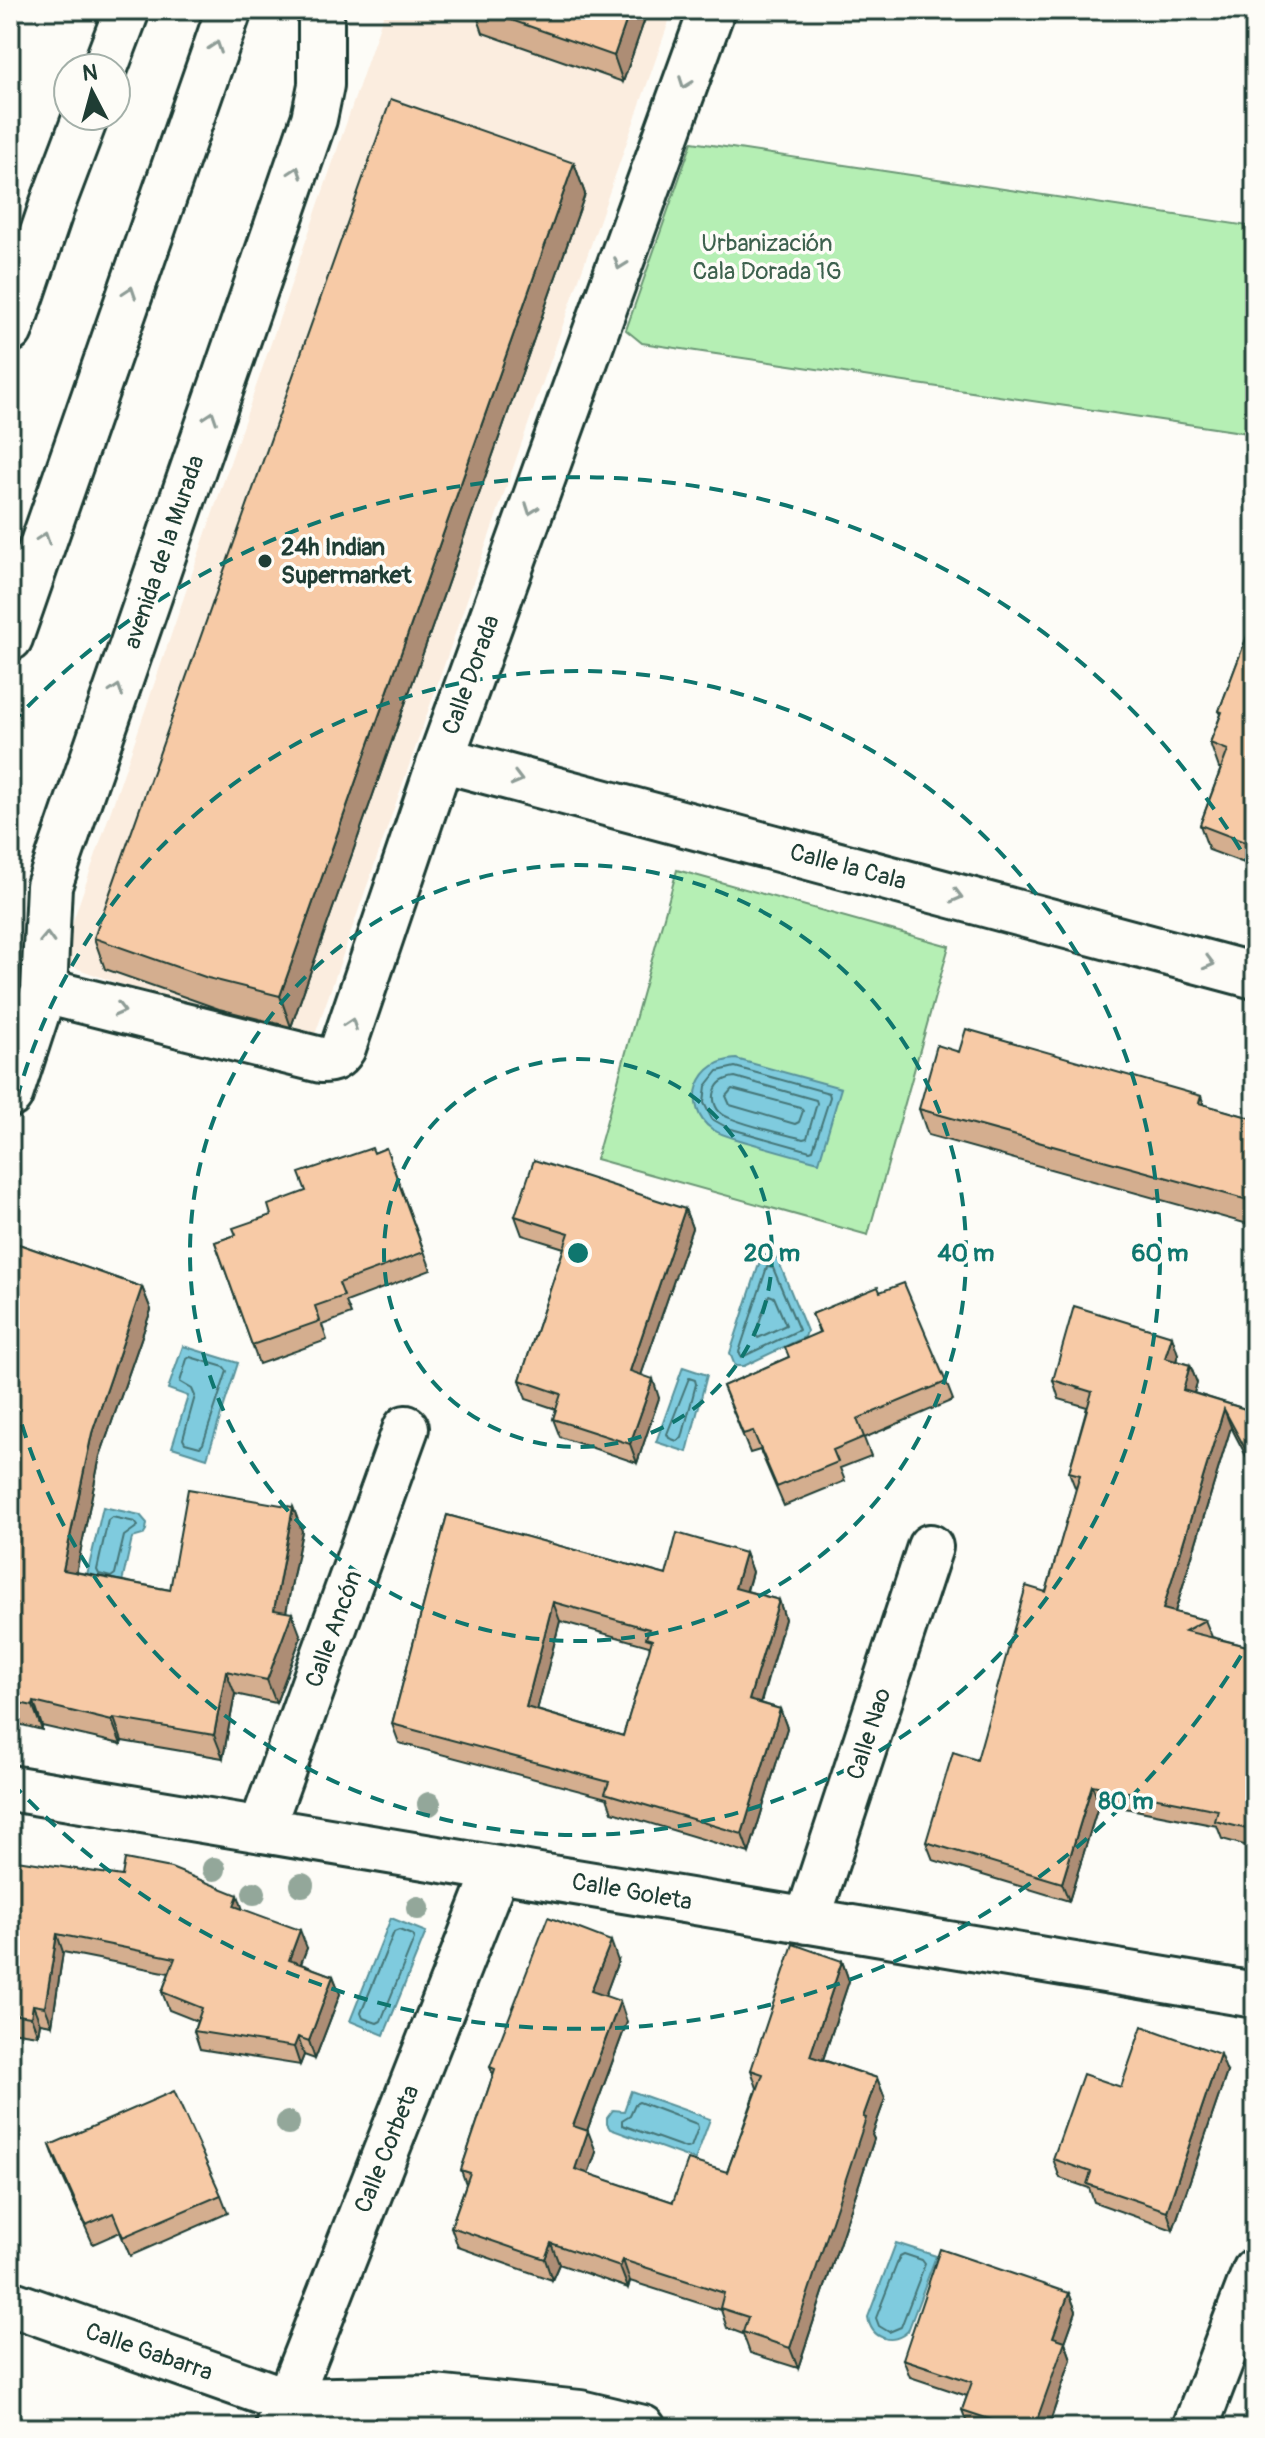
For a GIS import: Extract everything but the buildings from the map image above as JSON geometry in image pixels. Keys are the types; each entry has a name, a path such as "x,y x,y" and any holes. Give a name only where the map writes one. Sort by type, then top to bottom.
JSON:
{"main road":[{"path":"111,52 127,10"},
{"path":"10,638 229,10"},
{"name":"avenida de la Murada","path":"10,1095 44,991 49,886 314,119 321,85 321,10"},
{"name":"Calle Dorada","path":"44,991 321,1060 338,1056 441,759 712,10"},
{"path":"10,330 80,132"},
{"path":"10,263 53,203"},
{"name":"Calle la Cala","path":"441,759 1255,976"},
{"name":"Calle Ancón","path":"261,1830 406,1428"},
{"name":"Calle Nao","path":"807,1921 930,1547"},
{"name":"Calle Goleta","path":"10,1788 1255,1995"},
{"name":"Calle Corbeta","path":"282,2414 497,1869"},
{"path":"1195,2428 1255,2271"},
{"name":"Calle Gabarra","path":"10,2303 282,2414"},
{"path":"282,2414 434,2398 580,2413 643,2428"}],"shaded area":[{"path":"385,10 673,10 309,1052 59,962"}],"green space":[{"name":"Urbanización Cala Dorada 1G","path":"692,142 1255,227 1255,434 642,343 626,330"},
{"path":"677,870 949,946 868,1235 596,1159"}],"water":[{"path":"736,1059 841,1088 819,1162 724,1135 703,1121 696,1097 701,1079 713,1066"},
{"path":"771,1254 778,1260 807,1331 805,1337 744,1366 735,1366 730,1353 762,1256"},
{"path":"183,1346 238,1363 207,1458 172,1447 188,1396 168,1389"},
{"path":"683,1367 707,1375 687,1452 656,1442"},
{"path":"103,1507 140,1515 147,1523 143,1535 132,1538 121,1587 86,1579"},
{"path":"391,1918 426,1932 384,2035 350,2021"},
{"path":"631,2091 710,2119 695,2160 610,2129 607,2118 613,2110 624,2111"},
{"path":"896,2243 936,2256 908,2331 890,2339 873,2331 868,2317"}],"place":[{"name":"24h Indian Supermarket","path":"265,561"}]}
